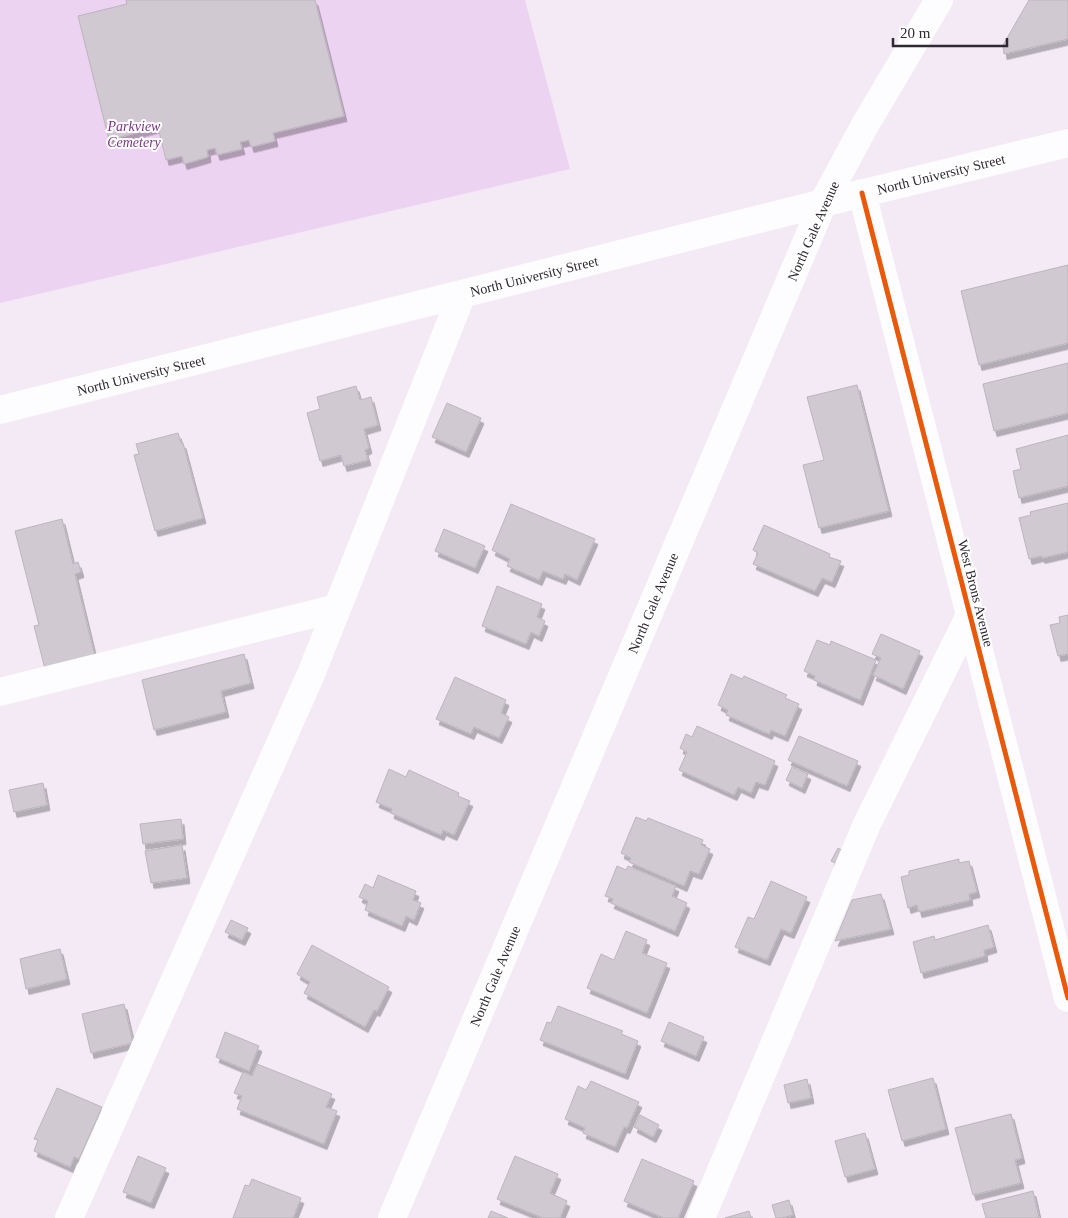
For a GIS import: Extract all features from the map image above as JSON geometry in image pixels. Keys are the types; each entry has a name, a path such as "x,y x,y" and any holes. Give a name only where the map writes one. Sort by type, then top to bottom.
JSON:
{"main road":[{"name":"North Gale Avenue","path":"392,1218 823,203 865,125 939,0"},
{"name":"North University Street","path":"0,410 1068,143"},
{"name":"West Brons Avenue","path":"862,193 1068,998"},
{"path":"69,1218 311,674 462,294"},
{"path":"0,692 337,608"},
{"path":"701,1218 867,824 970,615"}],"green space":[{"name":"Parkview Cemetery","path":"0,0 525,0 570,169 0,303"}],"building":[{"path":"126,0 315,0 344,116 273,133 275,141 251,147 249,140 240,142 242,149 217,155 215,148 207,150 208,157 184,164 182,156 166,160 158,127 109,140 78,16 127,4"},
{"path":"1029,0 1068,0 1068,39 1004,54 1003,45"},
{"path":"1068,265 1068,343 979,365 961,291"},
{"path":"1068,363 1068,413 994,431 983,384"},
{"path":"857,385 889,511 819,528 803,465 824,460 807,397"},
{"path":"356,386 360,400 371,397 378,425 364,429 369,448 365,450 368,460 344,466 341,455 320,461 307,413 320,409 317,397"},
{"path":"447,403 481,418 466,452 432,437"},
{"path":"178,433 181,443 183,443 203,518 155,531 134,455 139,454 136,444"},
{"path":"1068,435 1068,486 1019,498 1013,471 1021,469 1016,449"},
{"path":"1068,503 1068,552 1029,559 1019,518 1031,515 1030,512"},
{"path":"511,504 595,539 577,580 565,574 563,579 543,571 539,580 507,566 510,559 492,550"},
{"path":"62,519 73,564 78,562 81,572 75,574 95,657 45,669 34,626 39,625 15,531"},
{"path":"764,525 830,554 829,557 841,561 832,582 822,578 815,591 753,564 758,553 753,550"},
{"path":"444,529 485,546 475,568 435,551"},
{"path":"497,586 542,604 537,617 545,621 539,636 531,632 526,644 482,626"},
{"path":"1068,615 1068,654 1058,656 1050,625 1060,623 1059,617"},
{"path":"881,634 920,651 903,689 873,675 881,658 872,654"},
{"path":"817,640 830,645 831,641 876,660 860,700 814,680 815,676 804,671"},
{"path":"244,654 251,683 221,691 226,712 154,730 142,680"},
{"path":"731,674 742,679 744,676 787,695 785,698 799,704 785,736 771,730 769,734 726,715 728,710 718,705"},
{"path":"455,677 506,700 501,713 509,717 499,738 474,727 471,734 436,719"},
{"path":"697,726 775,761 765,785 756,782 751,793 738,787 734,795 679,770 687,752 680,748 686,734 692,737"},
{"path":"799,736 858,761 847,786 788,760"},
{"path":"792,767 808,774 802,788 786,780"},
{"path":"389,769 406,777 409,770 459,793 458,796 470,801 454,835 443,830 441,835 391,813 392,809 376,802"},
{"path":"43,783 47,805 14,812 9,790"},
{"path":"636,817 646,821 648,818 703,840 701,845 710,849 699,874 690,871 684,886 629,862 631,858 621,853"},
{"path":"181,819 183,839 143,844 140,824"},
{"path":"182,845 187,878 151,883 145,851"},
{"path":"838,848 845,852 839,865 831,861"},
{"path":"959,859 959,863 969,861 977,892 969,894 970,900 919,912 917,905 908,908 901,877 909,875 909,871"},
{"path":"617,866 626,870 628,866 676,886 672,896 687,903 675,931 611,903 613,899 605,896"},
{"path":"378,875 416,891 413,900 421,903 414,920 406,916 402,926 365,910 368,901 359,897 365,884 373,888"},
{"path":"771,881 807,897 791,933 781,929 767,960 735,947 748,917 754,919"},
{"path":"881,894 891,929 835,941 852,900"},
{"path":"231,920 248,928 242,940 225,932"},
{"path":"988,925 994,947 984,950 985,956 921,973 913,942 934,936 935,940"},
{"path":"626,931 647,940 642,953 667,963 647,1013 587,988 601,954 614,960"},
{"path":"312,945 389,987 377,1011 374,1010 365,1027 304,993 310,982 297,974"},
{"path":"60,949 67,979 26,989 20,959"},
{"path":"124,1004 133,1043 91,1053 82,1014"},
{"path":"558,1006 623,1031 621,1034 638,1041 625,1074 540,1040 547,1022 551,1023"},
{"path":"669,1022 704,1037 696,1056 661,1041"},
{"path":"225,1032 259,1046 249,1071 216,1057"},
{"path":"257,1064 332,1094 326,1107 337,1111 324,1144 237,1109 242,1096 234,1093 243,1072 252,1076"},
{"path":"933,1078 946,1129 902,1141 888,1090"},
{"path":"807,1079 811,1098 788,1103 784,1085"},
{"path":"591,1081 639,1102 627,1128 624,1127 615,1147 583,1133 585,1128 565,1119 578,1086 586,1090"},
{"path":"57,1088 102,1107 79,1159 74,1157 70,1167 34,1151 38,1140 34,1139"},
{"path":"1011,1114 1022,1158 1015,1160 1021,1183 973,1195 955,1128"},
{"path":"640,1115 659,1125 653,1137 634,1127"},
{"path":"865,1133 875,1169 845,1177 835,1141"},
{"path":"138,1156 166,1168 151,1203 123,1192"},
{"path":"515,1156 558,1174 550,1193 567,1201 560,1218 543,1218 497,1199"},
{"path":"642,1159 694,1181 678,1218 664,1218 624,1201"},
{"path":"252,1179 301,1198 293,1218 233,1218 245,1185 249,1186"},
{"path":"1033,1191 1039,1218 986,1218 982,1204"},
{"path":"789,1200 793,1215 776,1218 772,1205"},
{"path":"491,1211 508,1218 488,1218"},
{"path":"749,1211 751,1218 725,1218"}],"cycle path":[{"path":"862,193 1068,998"}]}
